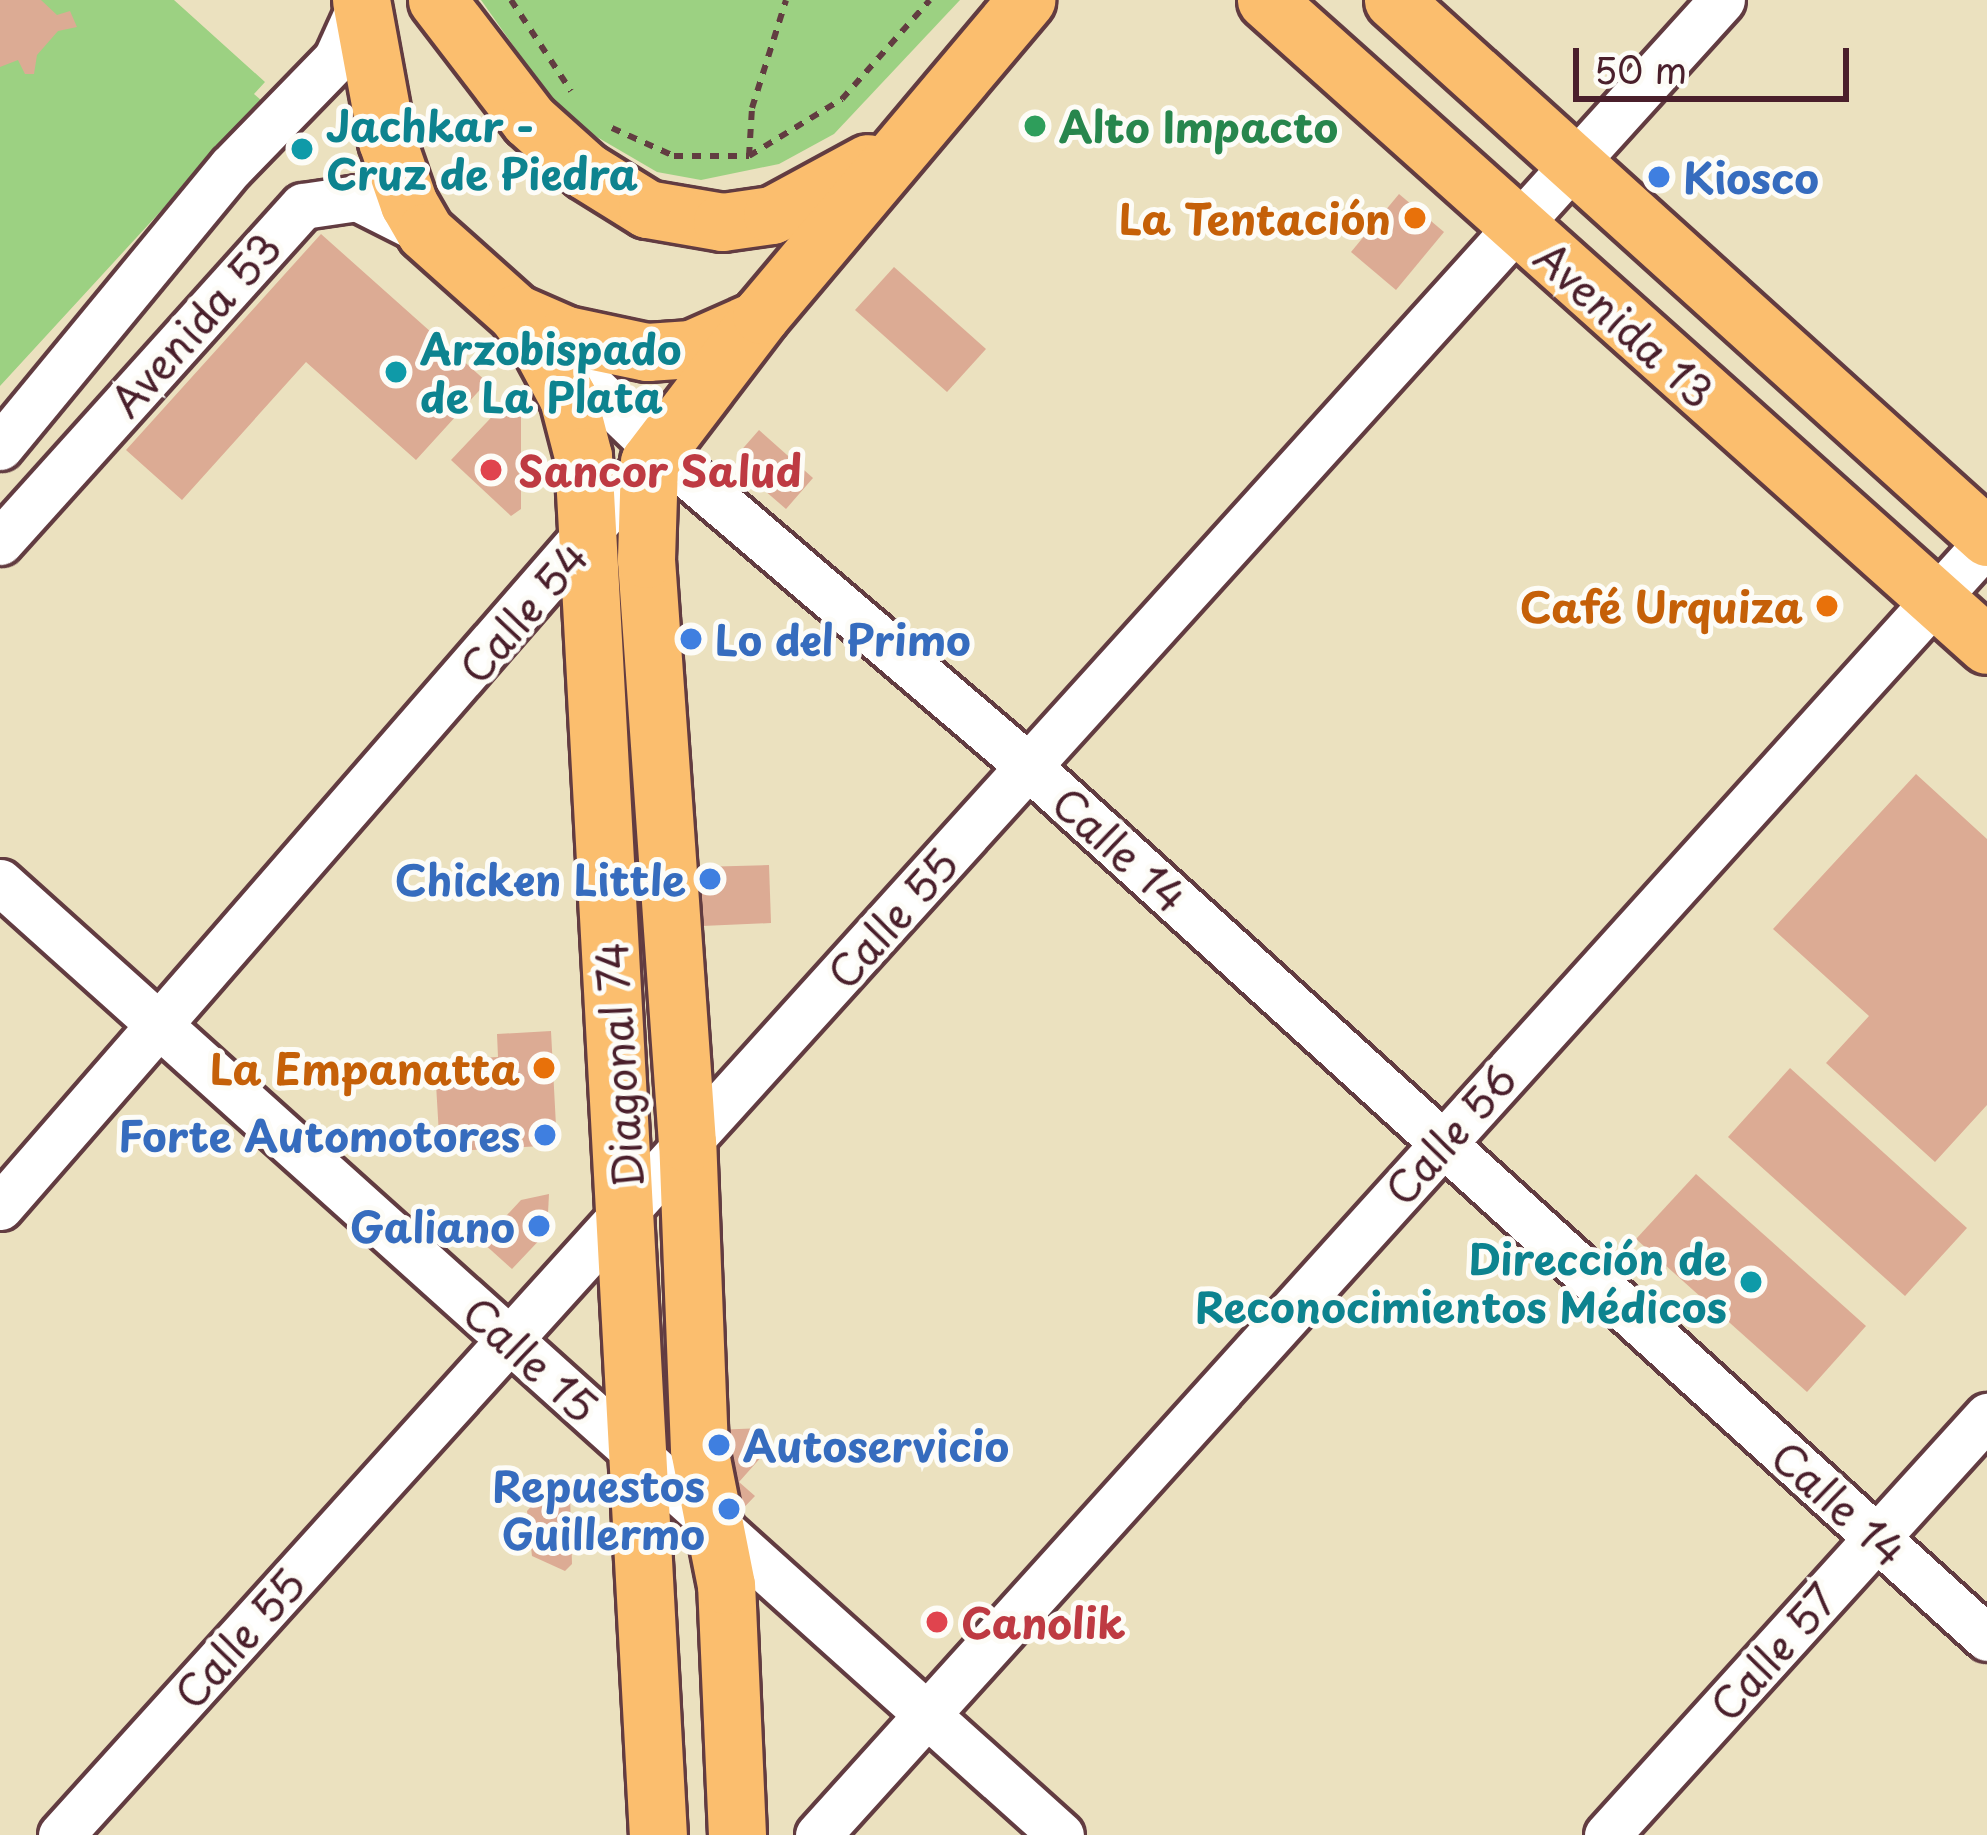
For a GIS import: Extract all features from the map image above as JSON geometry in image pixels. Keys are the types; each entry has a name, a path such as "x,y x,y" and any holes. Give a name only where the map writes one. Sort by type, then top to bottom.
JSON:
{"main road":[{"path":"437,0 529,120 586,171 646,209 722,222 772,215 818,197 914,131"},
{"name":"Calle 54","path":"653,455 760,314 1026,0"},
{"name":"Avenida 13","path":"1266,0 1987,644"},
{"name":"Avenida 13","path":"1393,0 1987,539"},
{"name":"Calle 14","path":"362,1 387,141 425,232 516,313"},
{"path":"516,313 566,335 647,352 720,341 760,314"},
{"name":"Diagonal 74","path":"516,313 568,398 584,456 658,1835"},
{"name":"Diagonal 74","path":"653,455 648,596 687,1143 700,1449 719,1522 737,1835"}],"street":[{"name":"Calle 55","path":"61,1835 628,1214 687,1143 1722,0"},
{"name":"Avenida 53","path":"0,447 224,159 336,59 362,1"},
{"name":"Avenida 53","path":"0,542 303,206 356,198 425,232"},
{"name":"Calle 14","path":"516,313 653,455 1028,766 1987,1637"},
{"name":"Calle 54","path":"0,1207 589,538 653,455"},
{"name":"Calle 56","path":"818,1835 1987,539"},
{"name":"Calle 15","path":"0,882 509,1340 719,1522 1061,1835"},
{"name":"Calle 57","path":"1607,1835 1987,1416"}],"path":[{"path":"511,0 581,100"},
{"path":"749,156 752,108 786,0"},
{"path":"607,125 674,156 749,156 842,99 930,0"}],"green space":[{"path":"0,0 174,0 265,82 254,94 262,101 0,386"},
{"path":"481,0 960,0 834,134 779,164 701,180 657,172 585,130 556,106"}],"building":[{"path":"0,0 41,0 57,15 70,11 77,27 58,31 37,55 34,74 25,74 18,60 0,67"},
{"path":"1399,194 1444,232 1396,290 1351,252"},
{"name":"Arzobispado de La Plata","path":"321,234 487,382 416,460 306,362 182,500 126,450"},
{"path":"894,267 986,349 947,392 855,310"},
{"name":"Sancor Salud","path":"503,405 521,409 521,509 511,516 451,460"},
{"path":"759,430 813,478 786,509 742,471 738,454"},
{"path":"1916,774 1987,839 1987,1105 1935,1162 1826,1063 1869,1016 1773,929"},
{"path":"769,865 771,923 702,926 699,867"},
{"path":"551,1031 557,1145 440,1152 436,1084 460,1082 459,1059 498,1057 497,1034"},
{"path":"1790,1068 1967,1228 1905,1296 1728,1137"},
{"name":"Dirección de Reconocimientos Médicos","path":"1696,1174 1866,1326 1807,1392 1636,1239"},
{"path":"549,1194 547,1232 512,1269 482,1242 521,1200"},
{"path":"763,1428 763,1455 739,1482 755,1496 731,1521 715,1430"},
{"path":"555,1480 570,1495 572,1564 565,1571 532,1556 527,1511"}],"place":[{"name":"Alto Impacto","path":"1035,126"},
{"name":"Jachkar - Cruz de Piedra","path":"302,149"},
{"name":"Kiosco","path":"1659,177"},
{"name":"La Tentación","path":"1415,218"},
{"name":"Arzobispado de La Plata","path":"396,372"},
{"name":"Sancor Salud","path":"491,470"},
{"name":"Café Urquiza","path":"1827,606"},
{"name":"Lo del Primo","path":"691,639"},
{"name":"Chicken Little","path":"710,879"},
{"name":"La Empanatta","path":"544,1068"},
{"name":"Forte Automotores","path":"545,1135"},
{"name":"Galiano","path":"539,1226"},
{"name":"Dirección de Reconocimientos Médicos","path":"1751,1282"},
{"name":"Autoservicio","path":"719,1445"},
{"name":"Repuestos Guillermo","path":"729,1509"},
{"name":"Canolik","path":"937,1622"}]}
